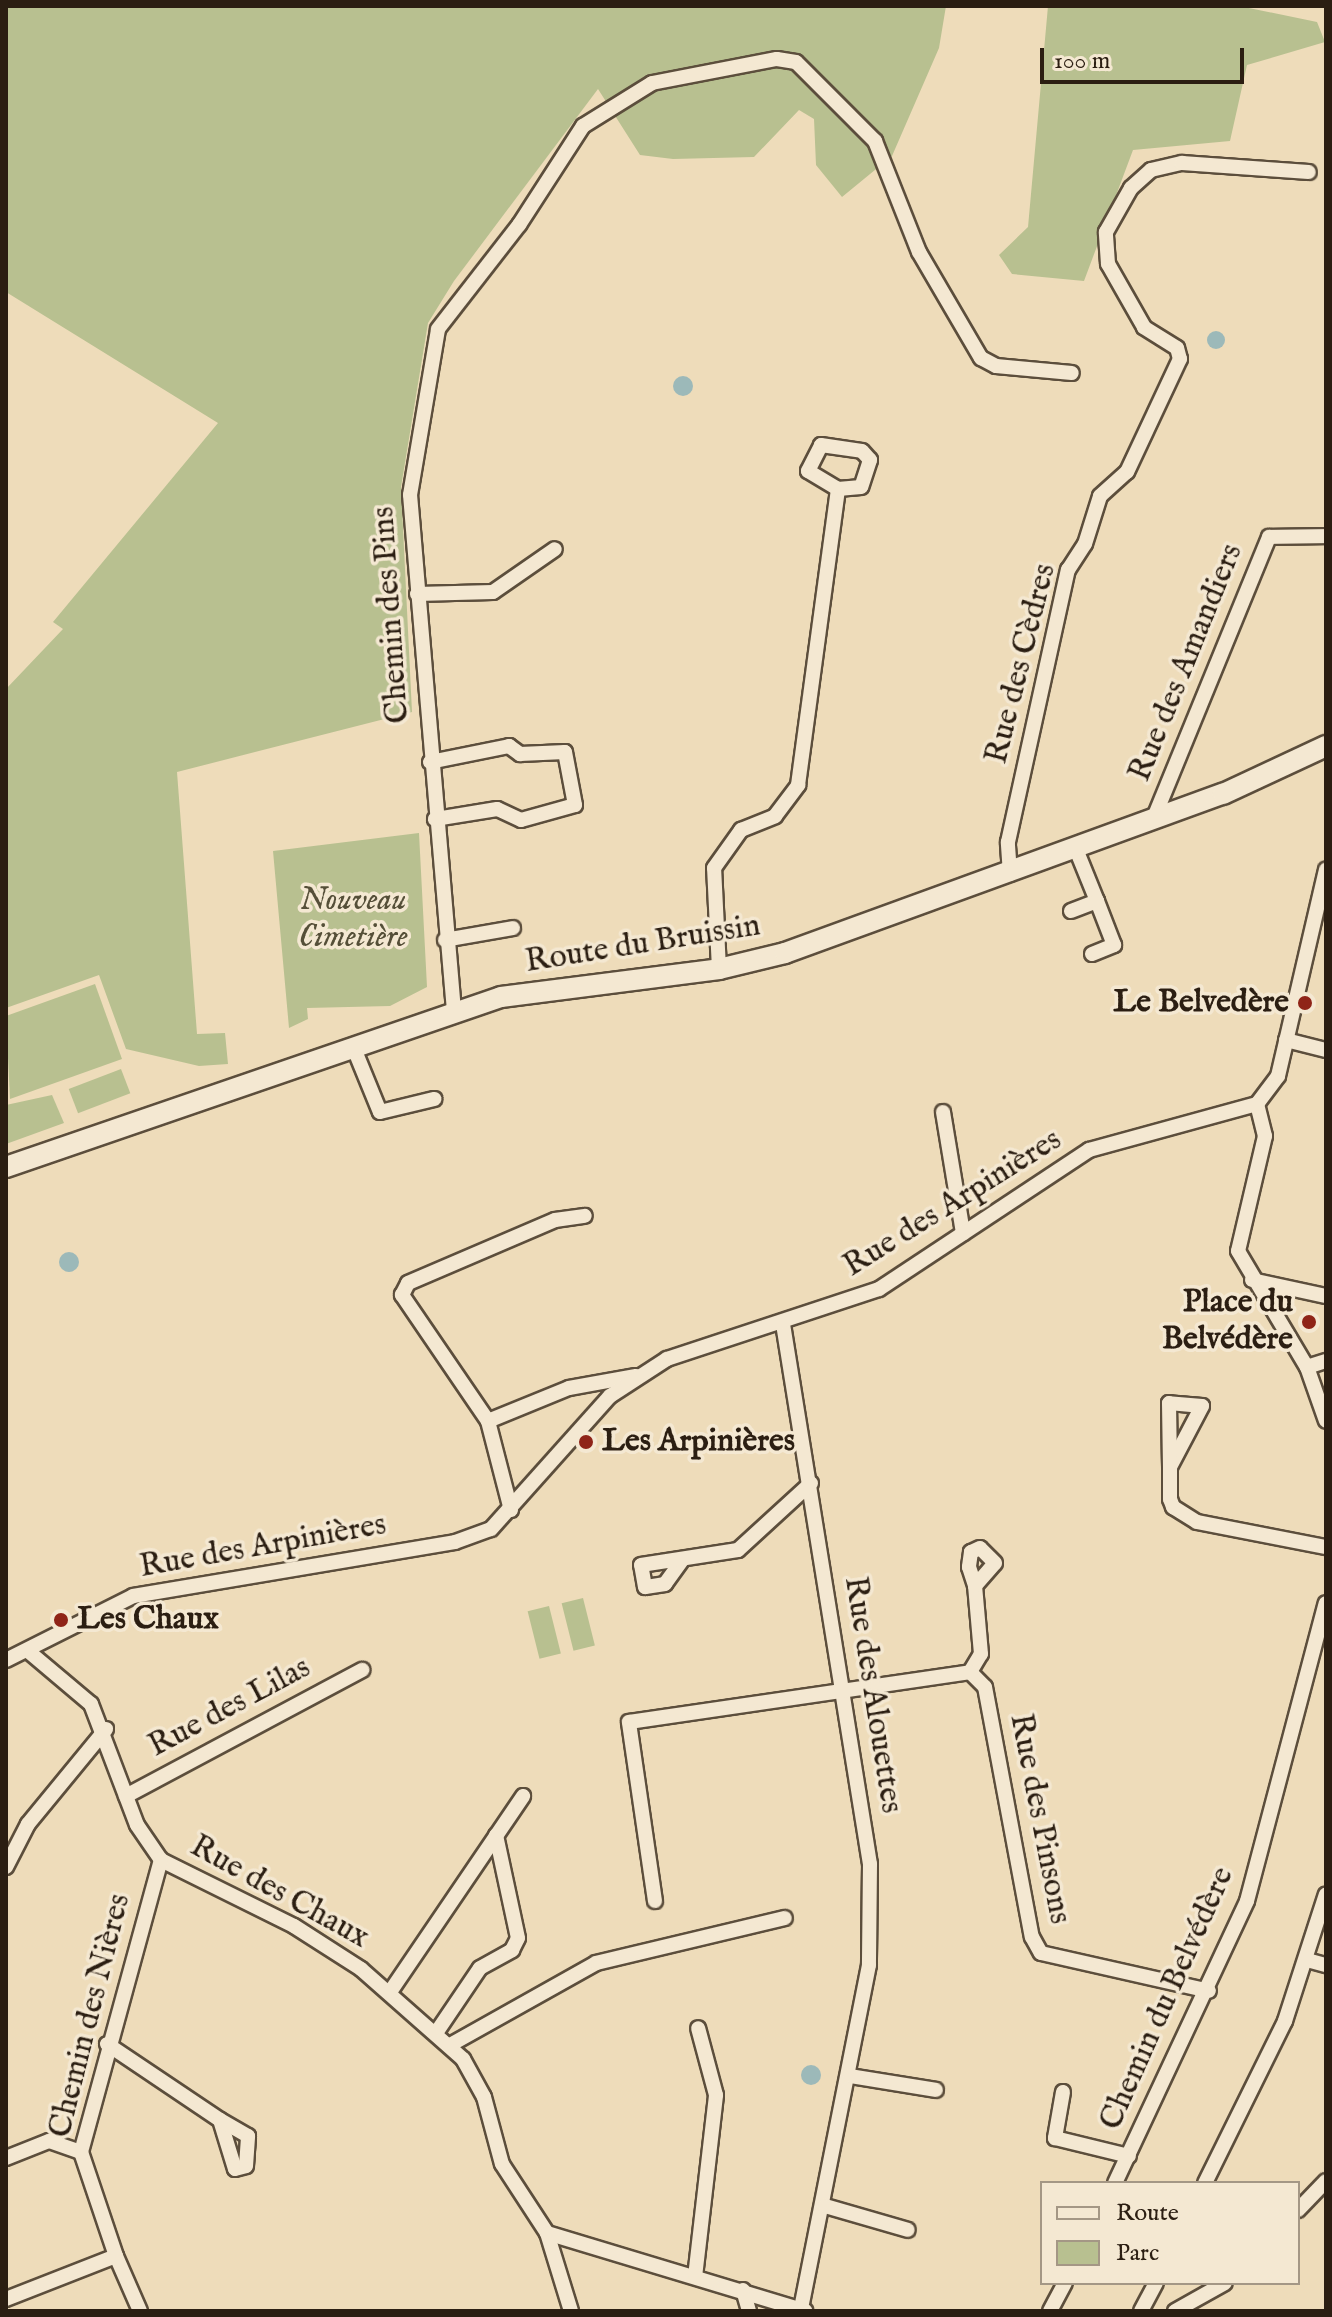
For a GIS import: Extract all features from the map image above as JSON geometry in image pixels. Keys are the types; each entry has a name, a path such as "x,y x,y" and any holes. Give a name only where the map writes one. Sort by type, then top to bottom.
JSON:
{"street":[{"name":"Chemin des Pins","path":"454,1011 445,940 410,495 438,329 461,292 519,225 559,155 604,107 652,83 766,62 796,62 875,141 919,252 981,358 996,366 1072,373"},
{"name":"Rue des Cèdres","path":"1010,874 1008,842 1068,570 1085,544 1100,496 1127,472 1180,359 1177,348 1144,327 1108,264 1106,232 1131,188 1151,170 1182,163 1309,172"},
{"path":"719,969 714,868 741,830 789,804 798,785 838,489"},
{"name":"Rue des Amandiers","path":"1153,820 1269,537 1326,536"},
{"path":"417,594 493,592 555,549"},
{"path":"430,762 509,746 520,754 565,752 575,805 521,820 497,809 435,819"},
{"name":"Route du Bruissin","path":"6,1167 454,1011 547,988 719,969 1010,874 1153,820 1326,746"},
{"path":"1076,849 1114,945 1092,954"},
{"path":"1326,869 1278,1076 1257,1104 1265,1136 1238,1251 1252,1280 1307,1367 1326,1421"},
{"path":"1071,911 1097,901"},
{"path":"445,940 513,928"},
{"path":"1286,1040 1326,1050"},
{"path":"353,1046 380,1112 434,1099"},
{"name":"Rue des Arpinières","path":"488,1421 569,1388 636,1376 695,1346 783,1324 879,1289 1089,1150 1257,1104"},
{"path":"943,1112 963,1233"},
{"path":"511,1510 488,1421 446,1351 410,1313 402,1295 408,1283 555,1220 585,1216"},
{"path":"1252,1280 1326,1296"},
{"name":"Rue des Alouettes","path":"783,1324 870,1864 869,1965 803,2309"},
{"path":"1307,1367 1326,1361"},
{"name":"Rue des Arpinières","path":"6,1660 133,1596 455,1542 491,1529 636,1376"},
{"path":"1170,1467 1170,1499 1180,1513 1326,1547"},
{"path":"683,1559 738,1550 811,1483"},
{"path":"655,1901 629,1722 970,1672 981,1654 975,1586"},
{"name":"Chemin du Belvédère","path":"1116,2181 1209,1991 1247,1901 1326,1603"},
{"name":"Rue des Chaux","path":"28,1651 83,1696 106,1729 126,1796 161,1860 294,1926 390,1992 450,2045 484,2097 520,2199 547,2233"},
{"name":"Rue des Lilas","path":"126,1796 362,1670"},
{"name":"Rue des Pinsons","path":"970,1672 985,1687 1032,1937 1041,1953 1209,1991"},
{"path":"6,1867 28,1824 106,1729"},
{"path":"390,1992 523,1796"},
{"path":"436,2033 480,1968 512,1950 518,1938 496,1835"},
{"name":"Chemin des Nières","path":"140,2311 116,2256 81,2152 107,2044 161,1860"},
{"path":"1206,2181 1307,1960 1326,1894"},
{"path":"450,2045 596,1963 785,1918"},
{"path":"1307,1960 1326,1965"},
{"path":"695,2277 716,2095 698,2028"},
{"path":"107,2044 220,2120"},
{"path":"850,2076 936,2090"},
{"path":"1063,2092 1055,2138 1129,2156"},
{"path":"6,2158 49,2141 81,2152"},
{"path":"1300,2208 1326,2181"},
{"path":"825,2206 908,2230"},
{"path":"547,2233 803,2309"},
{"path":"547,2233 571,2311"},
{"path":"6,2299 116,2256"},
{"path":"1050,2311 1064,2285"},
{"path":"1141,2311 1155,2285"},
{"path":"1175,2311 1221,2285"},
{"path":"743,2290 749,2311"}],"green space":[{"path":"6,6 946,6 939,48 892,156 842,197 816,165 814,119 799,110 754,157 673,159 640,155 598,89 454,281 428,323 401,487 412,712 177,772 197,1034 225,1033 228,1064 199,1066 126,1049 99,975 6,1008 6,689 63,629 53,622 218,423 6,292"},
{"path":"1048,6 1239,6 1317,22 1325,42 1247,65 1230,141 1133,150 1084,281 1012,274 999,255 1028,227"},
{"name":"Nouveau Cimetière","path":"419,833 427,987 390,1006 307,1008 308,1019 289,1028 273,851"},
{"path":"95,984 122,1059 10,1099 6,1016"},
{"path":"121,1069 130,1093 78,1113 69,1089"},
{"path":"52,1095 64,1123 6,1144 6,1105"},
{"path":"583,1598 595,1646 574,1651 562,1603"},
{"path":"549,1606 561,1654 540,1659 528,1611"}],"water":[{"path":"1216,331 1225,340 1216,349 1207,340"},
{"path":"683,376 690,379 693,386 690,393 683,396 676,393 673,386 676,379"},
{"path":"69,1252 76,1255 79,1262 76,1269 69,1272 62,1269 59,1262 62,1255"},
{"path":"811,2065 818,2068 821,2075 818,2082 811,2085 804,2082 801,2075 804,2068"}],"place":[{"name":"Le Belvedère","path":"1305,1003"},
{"name":"Place du Belvédère","path":"1309,1322"},
{"name":"Les Arpinières","path":"586,1442"},
{"name":"Les Chaux","path":"61,1620"}]}
